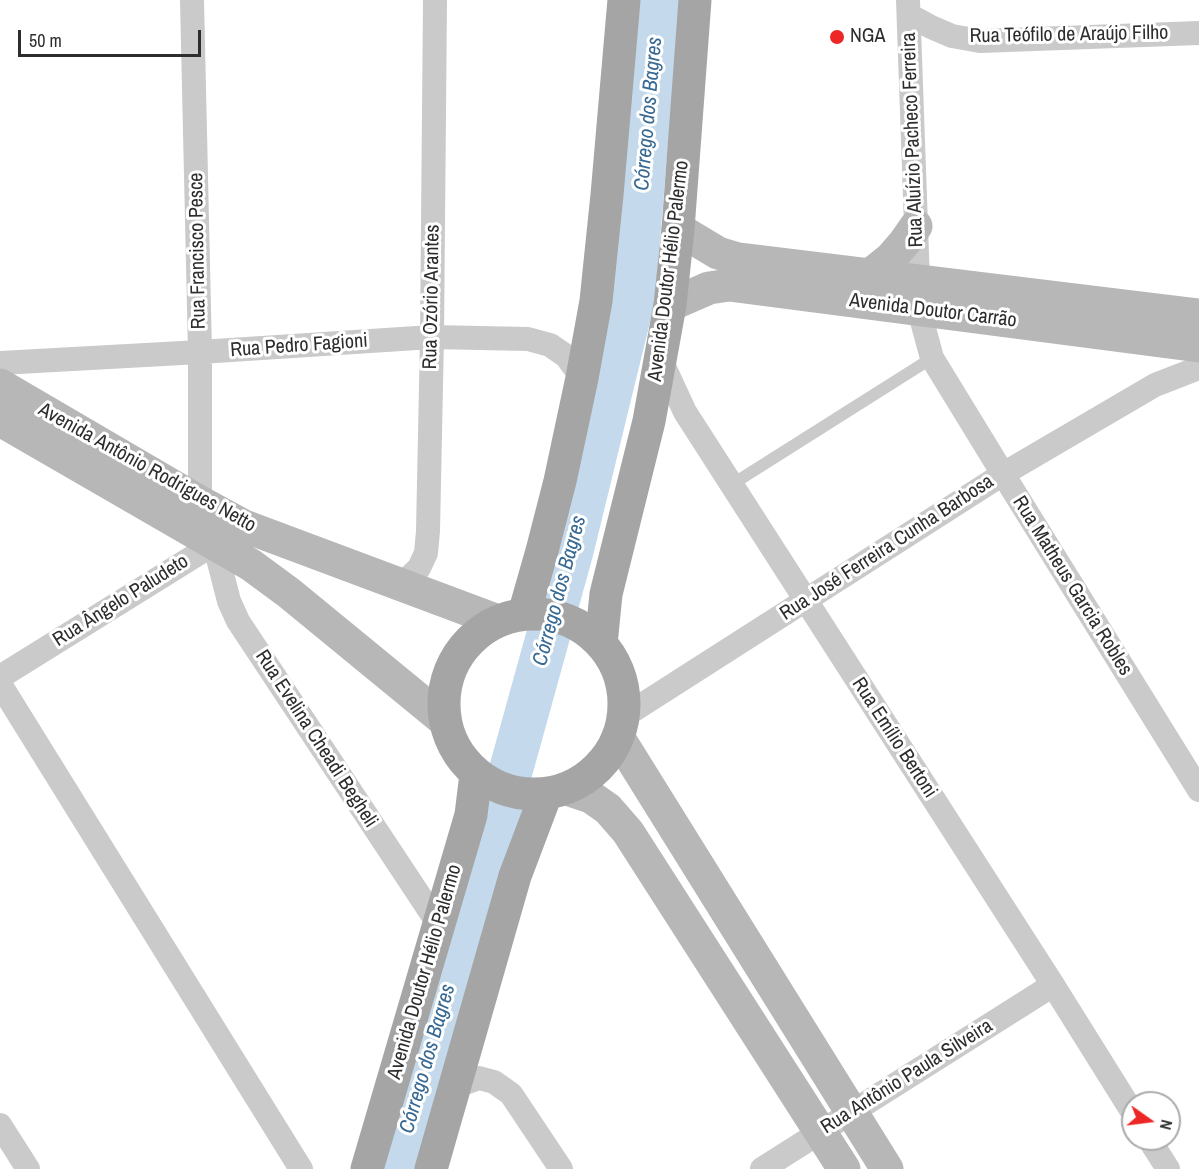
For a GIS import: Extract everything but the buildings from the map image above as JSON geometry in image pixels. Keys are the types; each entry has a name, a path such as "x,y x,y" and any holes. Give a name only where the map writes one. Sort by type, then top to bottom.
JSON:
{"main road":[{"path":"520,616 542,551 560,481 596,301 624,0"},
{"name":"Avenida Doutor Hélio Palermo","path":"601,644 606,594 649,421 670,305 695,0"},
{"path":"520,616 556,616 575,623 587,631 610,655 620,677 625,700 621,727 606,759 587,777 547,792 510,792 485,780 462,759 445,721 444,697 449,673 461,652 478,634 520,616"},
{"name":"Avenida Doutor Hélio Palermo","path":"362,1165 439,925 471,815 485,780"},
{"path":"431,1169 515,876 547,792"}],"street":[{"name":"Rua Francisco Pesce","path":"192,0 200,352 200,502"},
{"name":"Rua Ozório Arantes","path":"402,584 419,568 426,553 427,542 432,337 435,0"},
{"name":"Rua Teófilo de Araújo Filho","path":"909,8 931,27 952,36 980,41 1199,33"},
{"name":"Rua Aluízio Pacheco Ferreira","path":"909,8 918,295"},
{"path":"870,274 891,258 916,226"},
{"name":"Avenida Doutor Carrão","path":"678,229 718,253 738,259 870,274 918,295 1150,339 1199,346"},
{"name":"Avenida Doutor Carrão","path":"670,305 691,294 729,285 918,295 1199,315"},
{"name":"Rua Matheus Garcia Robles","path":"918,295 932,357 1199,790"},
{"name":"Rua Pedro Fagioni","path":"0,363 432,337 528,339 550,345 566,356 582,378"},
{"path":"1150,339 1158,346 1163,356 1164,366 1161,377 1155,385"},
{"name":"Rua Emílio Bertoni","path":"661,360 685,412 1121,1094"},
{"name":"Rua José Ferreira Cunha Barbosa","path":"621,727 805,601 1003,474 1155,385 1199,368"},
{"name":"Avenida Antônio Rodrigues Netto","path":"0,385 244,526 402,584 520,616"},
{"name":"Avenida Antônio Rodrigues Netto","path":"0,420 251,565 445,721"},
{"name":"Rua Ângelo Paludeto","path":"0,677 244,526"},
{"name":"Rua Evelina Cheadi Begheli","path":"214,543 229,601 238,621 439,925"},
{"path":"0,684 301,1169"},
{"path":"621,727 887,1169"},
{"path":"547,792 591,797 608,809 628,832 844,1169"},
{"name":"Rua Antônio Paula Silveira","path":"762,1169 1053,985"},
{"path":"454,1087 479,1078 494,1082 511,1094 561,1169"},
{"path":"0,1125 28,1169"},
{"path":"1157,1151 1168,1169"}],"lane":[{"path":"731,485 932,357"}],"waterway":[{"name":"Córrego dos Bagres","path":"397,1169 571,553 633,299 658,0"}],"place":[{"name":"NGA","path":"837,37"}]}
